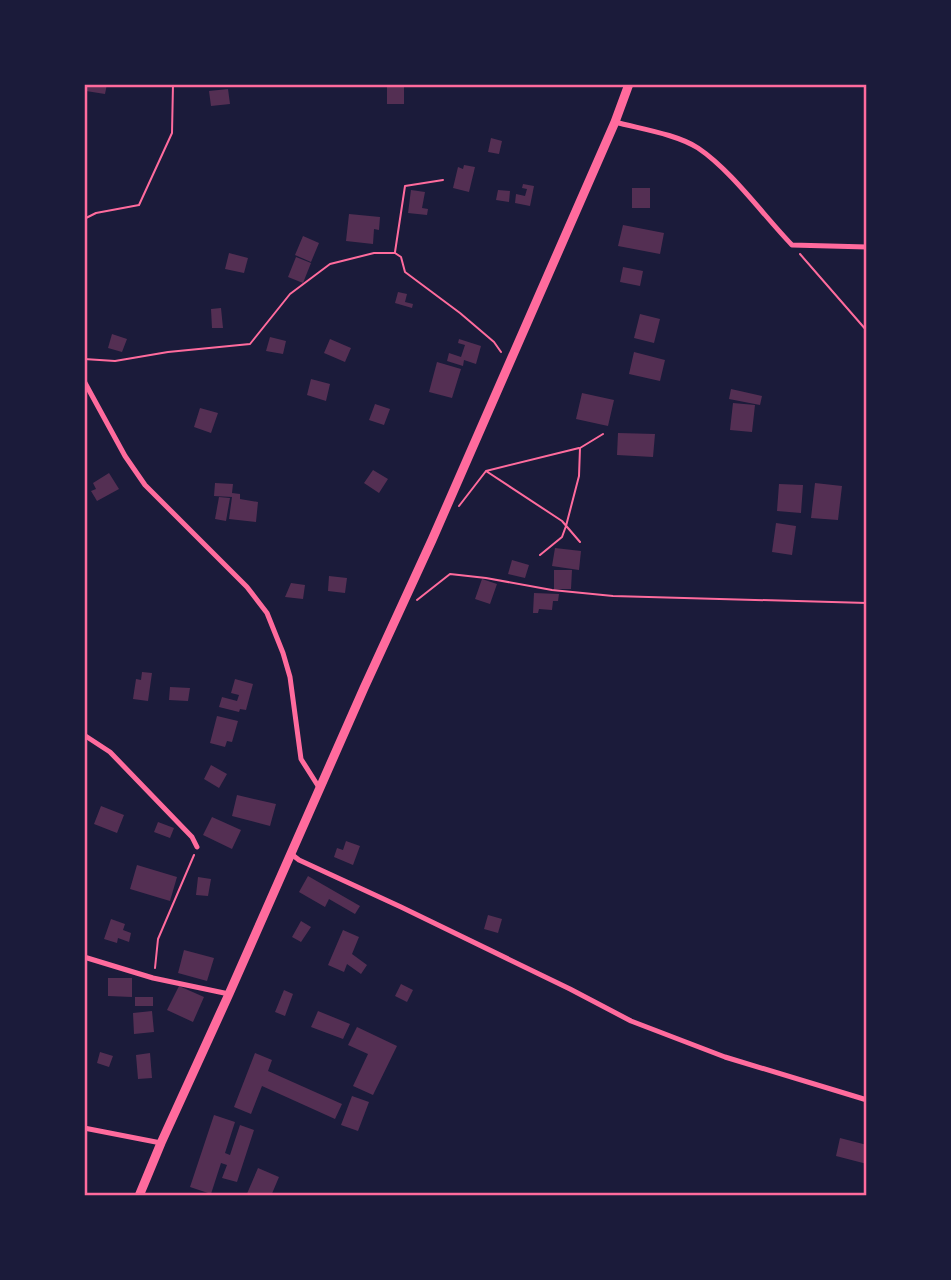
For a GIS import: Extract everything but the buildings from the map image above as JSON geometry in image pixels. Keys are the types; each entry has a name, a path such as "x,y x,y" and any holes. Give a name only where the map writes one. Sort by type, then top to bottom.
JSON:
{"highway":[{"path":"139,1196 432,540 615,122 629,84"}],"street":[{"path":"615,122 678,139 696,147 715,162 792,245 867,247"},
{"path":"84,382 125,456 145,485 247,587 267,613 290,677 301,758 320,789"},
{"path":"84,735 110,752 192,837 198,848"},
{"path":"290,853 299,860 401,907 631,1021 725,1057 867,1100"},
{"path":"84,957 153,978 229,994"},
{"path":"84,1128 161,1143"}],"path":[{"path":"84,219 96,213 139,205 172,133 173,84"},
{"path":"395,253 405,186 443,180"},
{"path":"792,245 867,331"},
{"path":"84,359 116,361 168,352 250,344 290,294 330,264 374,253 395,253 401,257 405,272 495,342 509,365"},
{"path":"455,511 486,471 580,448 603,434"},
{"path":"540,555 562,537 579,476 580,448"},
{"path":"486,471 562,522 580,542"},
{"path":"418,599 450,574 552,590 613,596 867,603"},
{"path":"153,978 158,939 198,848"}]}
